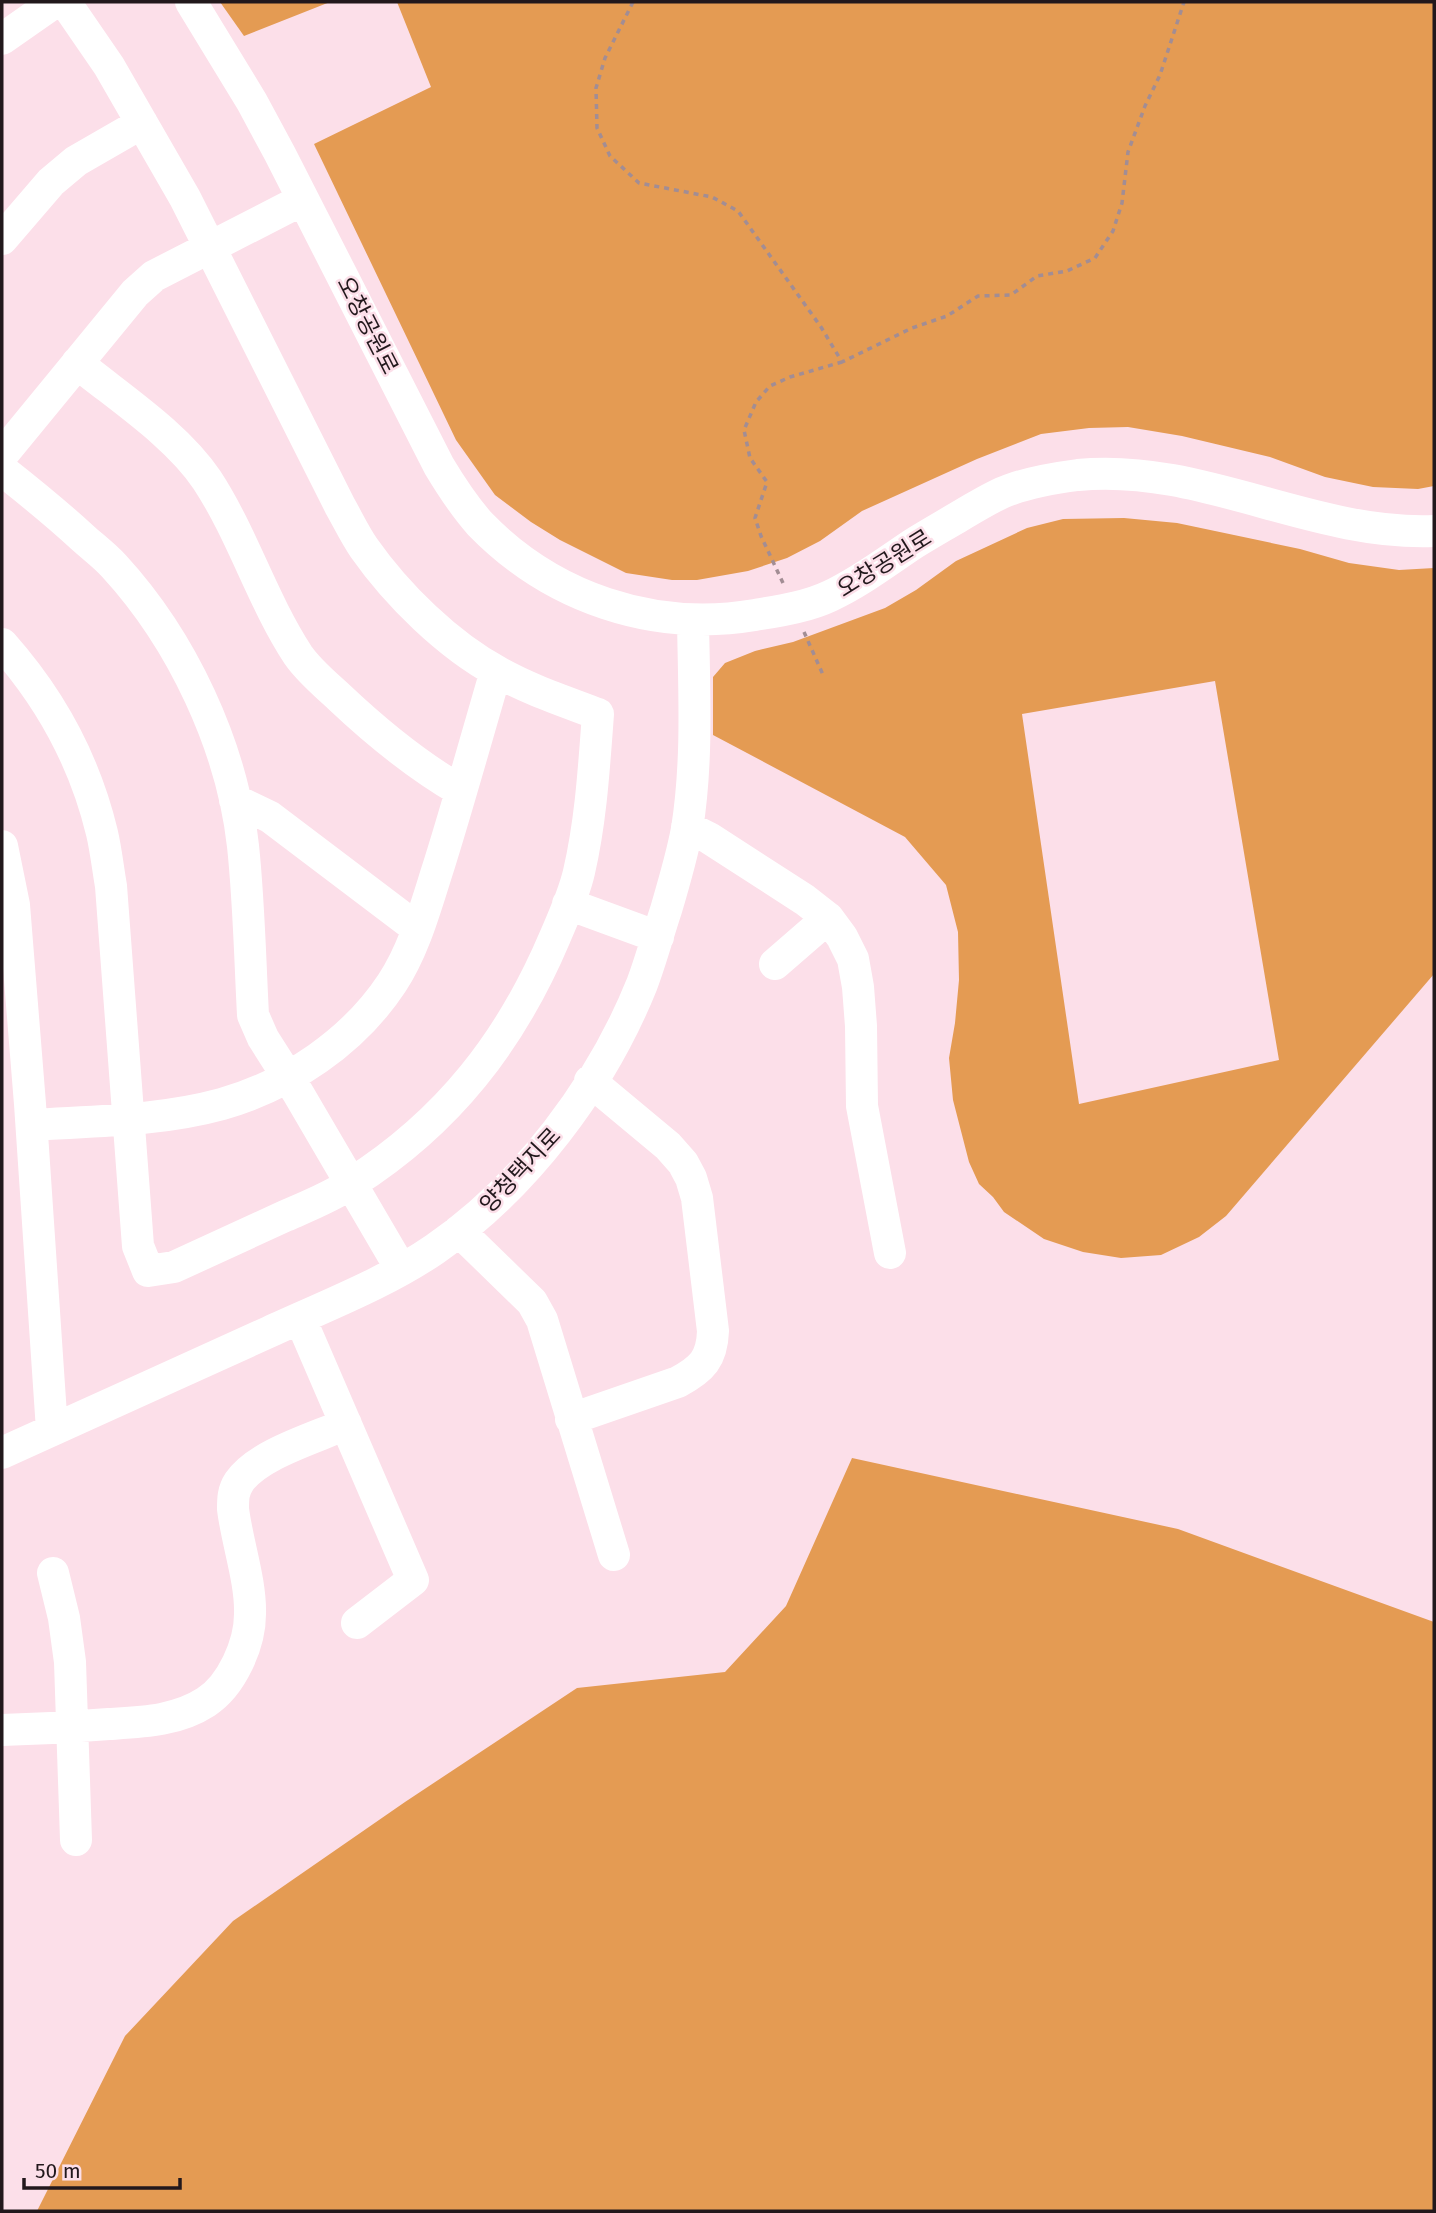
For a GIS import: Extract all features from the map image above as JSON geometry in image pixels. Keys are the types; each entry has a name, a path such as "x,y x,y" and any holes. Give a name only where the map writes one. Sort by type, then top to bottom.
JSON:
{"street":[{"path":"2,39 55,2"},
{"path":"2,644 20,664 52,710 69,742 102,833 111,886 138,1246 148,1271 174,1267 351,1184 419,1135 476,1075 522,1006 544,962 579,875 592,787 598,714 537,692 496,671 457,644 418,611 391,583 364,548 340,506 185,198 109,66 65,2"},
{"name":"오창공원로","path":"191,2 252,102 439,466 460,500 479,523 528,564 554,581 596,601 631,612 693,620 733,619 775,612 827,597 866,577 915,543 1007,490 1041,480 1079,475 1149,475 1368,528 1409,532 1434,531"},
{"path":"2,240 51,182 76,161 142,123"},
{"path":"2,455 135,293 154,276 302,200"},
{"path":"77,363 185,452 200,471 225,513 299,657 362,719 419,764 461,791"},
{"path":"2,470 114,566 170,639 197,691 219,744 235,800 243,846 253,1015 263,1038 401,1269"},
{"name":"양청택지로","path":"2,1453 300,1318 401,1269 459,1231 486,1209 530,1164 568,1117 608,1053 641,985 658,937 680,863 687,827 693,758 693,620"},
{"path":"32,1125 166,1116 223,1103 266,1088 287,1076 335,1045 365,1018 392,983 418,929 496,671"},
{"path":"235,800 271,817 418,929"},
{"path":"687,827 795,893 828,918 853,959 861,1027 862,1106 890,1254"},
{"path":"2,846 14,905 52,1430"},
{"path":"568,904 658,937"},
{"path":"775,964 828,918"},
{"path":"571,1419 678,1382 695,1373 706,1361 713,1339 697,1198 691,1178 668,1146 590,1081"},
{"path":"459,1231 532,1302 542,1320 614,1555"},
{"path":"300,1318 413,1580 357,1623"},
{"path":"2,1730 154,1721 180,1715 208,1701 241,1659 248,1636 250,1613 236,1535 233,1494 239,1482 255,1466 346,1424"},
{"path":"54,1573 71,1662 76,1840"}],"path":[{"path":"633,2 605,58 596,88 597,128 610,156 639,183 712,197 738,211 821,327 842,362"},
{"path":"778,572 755,518 767,482 750,458 744,430 755,402 770,386 790,377 842,362 912,328 947,316 978,296 1011,295 1037,276 1067,271 1095,258 1113,231 1122,203 1128,152 1160,75 1185,2"},
{"path":"800,624 824,677"}],"shaded area":[{"path":"220,2 330,2 244,36"},
{"path":"397,2 1434,2 1434,486 1418,489 1373,487 1325,477 1270,457 1182,436 1128,427 1089,428 1041,434 977,459 862,511 820,541 787,558 748,571 697,580 672,580 626,573 560,540 495,495 456,440 314,144 431,87"},
{"path":"1124,518 1177,523 1300,549 1349,563 1399,570 1434,568 1434,974 1226,1216 1199,1237 1161,1255 1121,1258 1083,1252 1044,1239 1004,1212 979,1184 969,1162 953,1100 949,1058 959,980 958,932 946,885 905,837 713,735 713,677 725,663 755,651 793,642 885,608 916,590 956,561 1027,528 1063,519","holes":["1215,681 1279,1060 1079,1104 1022,714"]},
{"path":"852,1458 1178,1529 1434,1622 1434,2211 37,2211 125,2036 233,1921 577,1688 725,1672 786,1606"}]}
